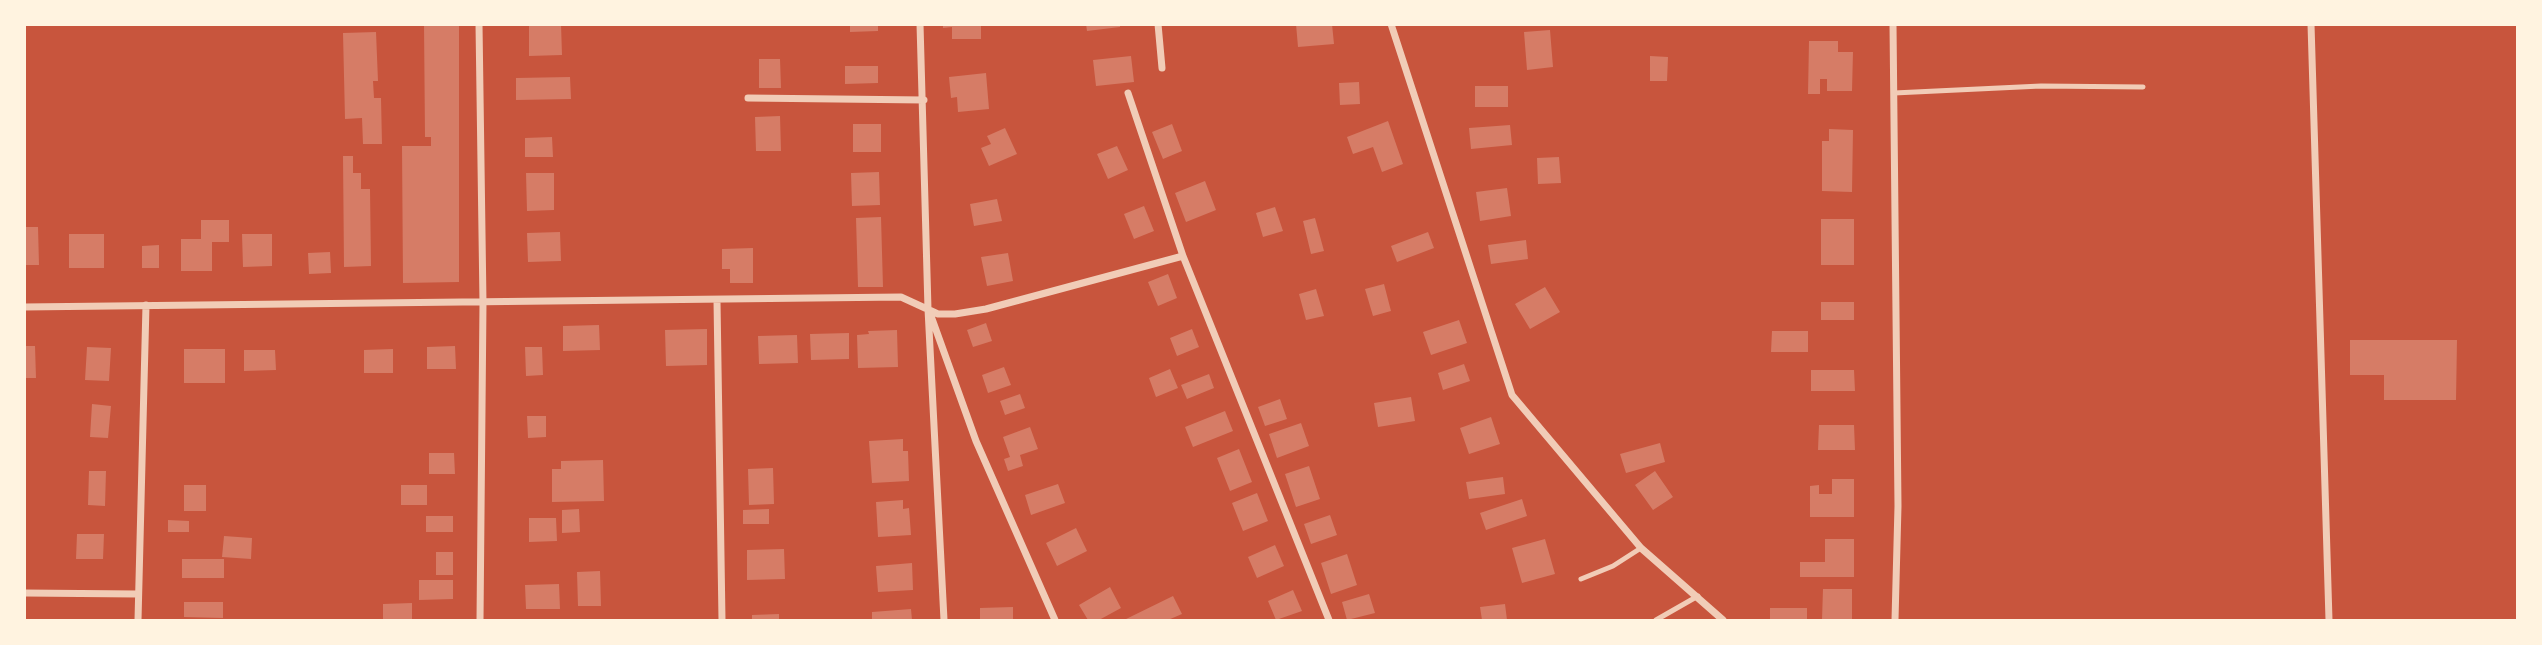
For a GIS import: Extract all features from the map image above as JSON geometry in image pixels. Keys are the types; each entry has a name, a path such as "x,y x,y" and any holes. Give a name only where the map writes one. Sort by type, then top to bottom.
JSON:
{"street":[{"path":"479,24 483,303 480,621"},
{"path":"920,24 943,621"},
{"path":"1158,24 1162,68"},
{"path":"1391,24 1512,395 1641,548 1723,621"},
{"path":"1893,24 1898,506 1895,621"},
{"path":"2311,24 2329,621"},
{"path":"1128,93 1183,257 1329,621"},
{"path":"748,98 924,100"},
{"path":"24,307 901,298 938,314 986,309 1183,257"},
{"path":"717,301 722,621"},
{"path":"138,621 146,305"},
{"path":"929,309 976,441 1055,621"},
{"path":"24,593 137,594"}],"lane":[{"path":"1894,93 2040,86 2143,87"},
{"path":"1581,579 1613,566 1641,548"},
{"path":"1656,621 1698,596"}],"building":[{"path":"424,24 459,24 459,282 403,283 402,146 431,146 431,137 425,137"},
{"path":"529,24 561,24 562,55 529,56"},
{"path":"850,24 878,24 878,31 850,32"},
{"path":"943,24 981,24 981,39 952,39 952,27 943,28"},
{"path":"1086,24 1120,24 1120,27 1087,31"},
{"path":"1296,24 1332,24 1334,44 1298,47"},
{"path":"1550,30 1553,67 1527,70 1524,32"},
{"path":"376,32 378,81 373,81 374,98 381,98 382,144 363,144 362,118 345,119 343,33"},
{"path":"1809,41 1838,41 1838,52 1853,52 1852,91 1827,91 1827,79 1820,79 1820,94 1808,94"},
{"path":"1131,56 1134,82 1096,86 1093,60"},
{"path":"1650,56 1668,57 1667,81 1650,81"},
{"path":"759,59 780,59 781,88 759,88"},
{"path":"845,66 878,66 878,83 845,84"},
{"path":"986,73 989,109 958,112 957,97 951,98 949,77"},
{"path":"570,77 571,99 516,100 516,78"},
{"path":"1359,82 1360,104 1340,105 1339,83"},
{"path":"1475,86 1508,86 1508,107 1475,107"},
{"path":"780,116 781,151 756,151 755,117"},
{"path":"1388,121 1403,164 1382,172 1373,147 1353,154 1347,137"},
{"path":"853,124 881,124 881,152 853,152"},
{"path":"1172,124 1182,151 1163,159 1152,132"},
{"path":"1510,125 1512,145 1471,149 1469,128"},
{"path":"1005,128 1017,154 989,166 981,148 991,144 987,136"},
{"path":"1829,129 1853,130 1852,192 1822,191 1822,141 1829,141"},
{"path":"552,137 553,157 525,157 525,138"},
{"path":"1117,146 1128,170 1108,179 1097,154"},
{"path":"343,156 353,156 353,173 361,173 361,189 370,189 371,266 344,267"},
{"path":"1559,157 1561,183 1538,184 1537,158"},
{"path":"879,172 880,205 852,206 851,173"},
{"path":"526,173 554,173 554,210 527,211"},
{"path":"1205,181 1216,210 1186,222 1175,193"},
{"path":"1507,188 1511,216 1480,221 1476,192"},
{"path":"997,199 1002,221 974,226 970,204"},
{"path":"1144,206 1154,231 1134,239 1124,214"},
{"path":"1275,207 1283,231 1263,237 1256,213"},
{"path":"881,217 883,287 858,287 856,218"},
{"path":"1315,218 1324,251 1311,254 1303,221"},
{"path":"1821,219 1854,219 1854,265 1821,265"},
{"path":"201,220 229,220 229,242 212,242 212,271 181,271 181,239 201,239"},
{"path":"24,227 38,227 39,265 24,265"},
{"path":"560,232 561,261 528,262 527,233"},
{"path":"1428,232 1434,248 1397,262 1391,246"},
{"path":"69,234 104,234 104,268 69,268"},
{"path":"242,234 272,234 272,266 243,267"},
{"path":"1526,240 1528,259 1491,264 1488,245"},
{"path":"159,245 159,268 142,268 142,246"},
{"path":"753,248 753,283 730,283 730,269 722,269 722,249"},
{"path":"330,252 331,273 309,274 308,253"},
{"path":"1008,253 1013,281 987,286 981,257"},
{"path":"1168,274 1177,298 1158,306 1148,282"},
{"path":"1384,284 1391,311 1373,316 1365,289"},
{"path":"1545,287 1560,312 1530,329 1515,304"},
{"path":"1316,289 1324,316 1306,320 1299,294"},
{"path":"1821,302 1854,302 1854,320 1821,320"},
{"path":"1459,320 1467,343 1431,355 1423,332"},
{"path":"986,323 992,341 973,347 967,330"},
{"path":"599,325 600,350 563,351 563,326"},
{"path":"707,329 707,365 666,366 665,330"},
{"path":"1192,329 1199,347 1177,356 1170,338"},
{"path":"897,330 898,367 858,368 857,335 869,334 868,331"},
{"path":"1772,331 1808,331 1808,352 1771,352"},
{"path":"849,333 849,359 811,360 810,334"},
{"path":"797,335 798,363 759,364 758,336"},
{"path":"2350,340 2457,340 2456,400 2384,400 2384,375 2350,375"},
{"path":"24,346 35,346 36,378 24,378"},
{"path":"455,346 456,369 427,369 427,347"},
{"path":"87,347 111,348 109,381 85,380"},
{"path":"525,347 542,347 543,375 526,376"},
{"path":"184,349 225,349 225,383 184,383"},
{"path":"393,349 393,373 364,373 364,350"},
{"path":"244,350 275,350 276,370 244,371"},
{"path":"1464,364 1470,381 1443,390 1438,373"},
{"path":"1004,367 1011,385 988,393 982,375"},
{"path":"1170,369 1178,388 1156,397 1149,378"},
{"path":"1811,370 1854,370 1855,391 1811,391"},
{"path":"1209,374 1214,388 1187,399 1181,385"},
{"path":"1020,394 1025,408 1005,415 1000,401"},
{"path":"1411,397 1415,421 1378,427 1374,403"},
{"path":"1280,399 1287,419 1265,426 1258,407"},
{"path":"92,404 111,406 108,438 90,437"},
{"path":"1225,411 1233,431 1193,447 1185,427"},
{"path":"527,416 546,416 546,437 528,438"},
{"path":"1491,417 1500,444 1469,454 1460,428"},
{"path":"1301,423 1309,446 1277,458 1269,434"},
{"path":"1819,425 1854,425 1855,450 1818,450"},
{"path":"1030,427 1038,449 1020,455 1023,466 1008,471 1004,459 1010,457 1003,437"},
{"path":"903,439 903,451 908,451 909,481 872,483 869,441"},
{"path":"1660,443 1665,462 1626,473 1620,454"},
{"path":"1239,449 1252,482 1230,491 1217,458"},
{"path":"429,453 454,453 455,474 429,474"},
{"path":"603,460 604,501 552,502 552,469 561,469 561,461"},
{"path":"1309,466 1320,499 1296,507 1285,474"},
{"path":"773,468 774,504 749,505 748,469"},
{"path":"89,471 106,471 105,506 88,505"},
{"path":"1655,471 1673,497 1653,510 1635,485"},
{"path":"1503,477 1505,494 1469,499 1466,482"},
{"path":"1832,479 1854,479 1854,517 1810,517 1810,486 1819,485 1819,494 1832,494"},
{"path":"1058,484 1065,503 1031,515 1025,495"},
{"path":"184,485 206,485 206,511 184,511"},
{"path":"401,485 427,485 427,505 401,505"},
{"path":"1257,493 1268,521 1243,531 1232,503"},
{"path":"1522,499 1527,516 1486,530 1480,513"},
{"path":"903,500 903,509 909,508 911,535 878,537 876,502"},
{"path":"579,509 580,532 562,533 562,510"},
{"path":"769,509 769,524 743,524 743,510"},
{"path":"1330,515 1337,535 1311,544 1304,524"},
{"path":"426,516 453,516 453,532 426,532"},
{"path":"529,518 556,518 557,541 529,542"},
{"path":"168,520 189,521 189,532 168,532"},
{"path":"1076,528 1087,551 1057,566 1046,543"},
{"path":"77,534 104,534 103,559 76,559"},
{"path":"224,536 252,538 251,559 222,557"},
{"path":"1545,539 1555,574 1522,583 1512,548"},
{"path":"1825,539 1854,539 1854,577 1800,577 1800,562 1825,562"},
{"path":"1275,545 1284,566 1257,578 1248,557"},
{"path":"784,549 785,579 747,580 747,550"},
{"path":"436,552 453,552 453,575 436,575"},
{"path":"1347,554 1357,585 1331,594 1321,563"},
{"path":"182,559 224,559 224,578 182,578"},
{"path":"912,563 913,590 878,592 876,566"},
{"path":"600,571 601,606 578,606 577,572"},
{"path":"419,580 453,580 453,599 419,600"},
{"path":"559,584 560,609 526,609 525,585"},
{"path":"1110,587 1121,608 1099,620 1088,620 1079,605"},
{"path":"1823,589 1852,589 1852,620 1822,620"},
{"path":"1293,590 1302,611 1276,620 1268,601"},
{"path":"1369,594 1375,613 1347,620 1342,602"},
{"path":"1173,596 1182,614 1168,620 1124,620"},
{"path":"184,602 223,602 223,618 184,617"},
{"path":"412,603 412,620 383,620 383,604"},
{"path":"1505,604 1507,620 1482,620 1480,607"},
{"path":"1013,607 1013,620 980,620 980,608"},
{"path":"1770,608 1807,608 1807,620 1770,620"},
{"path":"911,609 912,620 872,620 872,612"},
{"path":"779,614 779,620 752,620 752,615"}]}
